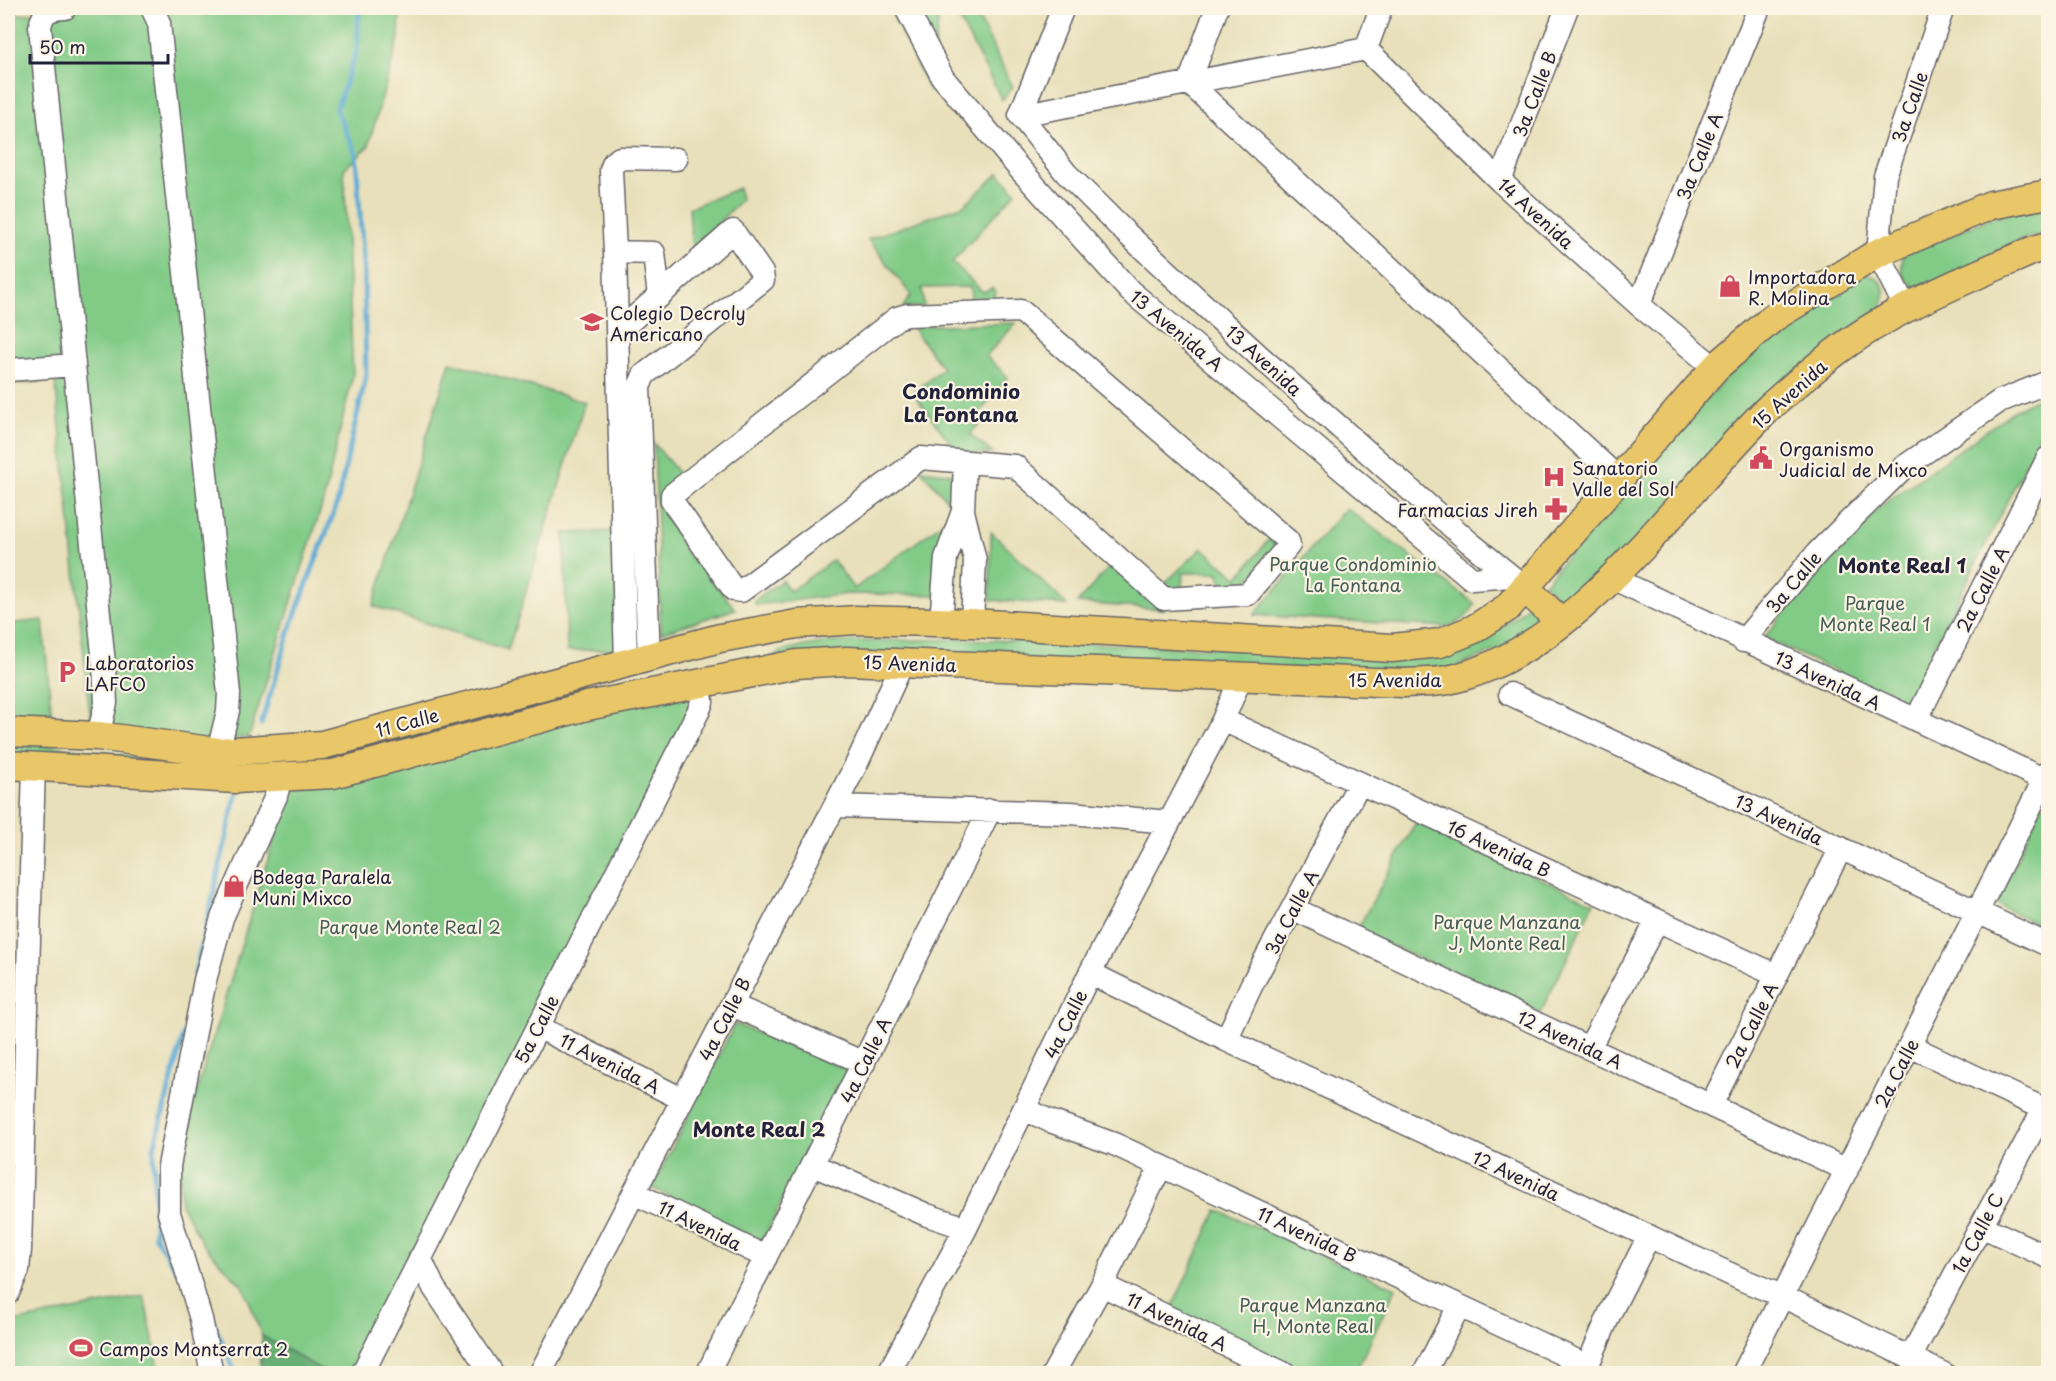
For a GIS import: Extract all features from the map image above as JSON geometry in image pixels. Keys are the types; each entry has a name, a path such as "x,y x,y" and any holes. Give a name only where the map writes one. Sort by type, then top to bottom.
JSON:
{"main road":[{"name":"15 Avenida","path":"797,624 942,614 972,615 1095,631 1392,648 1440,643 1474,629 1507,608 1519,582 1618,478 1715,368 1774,317 1878,253 1991,205 2049,194"},
{"name":"15 Avenida","path":"700,683 797,664 846,661 1403,683 1447,681 1521,651 1561,622 1612,578 1770,407 1834,353 1906,309 2034,249 2049,246"},
{"path":"1519,582 1561,622"},
{"name":"11 Calle","path":"8,732 98,736 218,752 322,745 720,638 797,624"},
{"path":"700,683 718,665 797,624"},
{"name":"11 Calle","path":"21,766 235,778 333,774 587,706 700,683"}],"street":[{"path":"65,8 49,9 42,17 40,27 104,664 105,717 98,736"},
{"path":"152,8 159,23 229,694 228,711 218,752"},
{"name":"13 Avenida A","path":"906,8 943,78 1017,166 1130,291 1472,579 1519,582"},
{"path":"1020,115 1064,8"},
{"path":"1189,82 1217,8"},
{"path":"1020,115 1366,49 1381,8"},
{"name":"3a Calle B","path":"1500,181 1568,8"},
{"name":"3a Calle A","path":"1639,305 1759,8"},
{"name":"3a Calle","path":"1878,253 1885,176 1943,8"},
{"name":"14 Avenida","path":"1366,49 1500,181 1639,305 1715,368"},
{"path":"1189,82 1618,478"},
{"name":"13 Avenida","path":"1020,115 1066,173 1125,232 1266,362 1519,582"},
{"path":"637,662 611,170 614,162 620,158 676,159"},
{"path":"618,331 733,231 762,273 763,280 644,375 639,387 637,662"},
{"path":"615,252 654,254 659,297"},
{"path":"1878,253 1906,309"},
{"path":"1021,311 1279,533 1289,545 1248,594 1164,599 1015,466 965,463 921,458 917,460 741,591 734,590 671,498 897,318 907,315 1021,311"},
{"path":"8,370 74,365"},
{"name":"3a Calle","path":"1743,641 1818,552 1905,466 2000,401 2049,382"},
{"name":"2a Calle A","path":"1916,720 2049,458"},
{"path":"965,463 963,511 975,560 972,615"},
{"path":"942,614 946,558 963,511"},
{"name":"13 Avenida A","path":"1612,578 1916,720 2047,776"},
{"name":"4a Calle B","path":"540,1374 835,806 903,662"},
{"name":"4a Calle","path":"893,1372 1090,973 1223,720 1242,675"},
{"name":"5a Calle","path":"362,1374 699,710 702,702 700,683"},
{"name":"13 Avenida","path":"1510,694 2049,945"},
{"name":"16 Avenida B","path":"1223,720 1776,975"},
{"path":"9,1291 18,1270 20,1250 21,766"},
{"path":"212,1374 201,1319 169,1213 169,1166 205,980 222,918 276,796 281,776"},
{"name":"2a Calle","path":"1743,1374 2047,776"},
{"name":"3a Calle A","path":"1226,1040 1252,984 1359,784"},
{"path":"835,806 1071,813 1169,822"},
{"name":"4a Calle A","path":"707,1374 990,810"},
{"name":"2a Calle A","path":"1711,1105 1841,848"},
{"name":"12 Avenida A","path":"1294,909 1847,1170"},
{"path":"1589,1048 1657,921"},
{"name":"12 Avenida","path":"1090,973 1226,1040 1782,1296 1944,1374"},
{"path":"732,1005 864,1063"},
{"name":"11 Avenida A","path":"537,1027 682,1100"},
{"path":"1910,1046 2046,1110"},
{"name":"11 Avenida B","path":"1024,1109 1114,1144 1459,1306 1586,1370"},
{"name":"1a Calle C","path":"1910,1358 2046,1110"},
{"path":"813,1165 927,1215 966,1228"},
{"path":"1053,1374 1102,1285 1161,1166"},
{"name":"11 Avenida","path":"634,1193 766,1257"},
{"path":"1981,1226 2049,1257"},
{"path":"1586,1370 1610,1313 1649,1236"},
{"path":"420,1258 434,1288 492,1374"},
{"name":"11 Avenida A","path":"1102,1285 1285,1374"},
{"path":"1424,1374 1459,1306"}],"green space":[{"path":"75,8 400,8 399,38 368,147 344,169 353,375 324,499 249,737 205,741 91,724 55,380 8,385 8,16"},
{"path":"889,8 940,8 929,90"},
{"path":"957,8 976,8 975,11 1013,87 1002,100 958,17"},
{"path":"999,173 1016,192 952,262 983,292 992,288 996,292 985,306 972,306 970,287 922,288 924,307 903,307 911,295 868,239 964,205"},
{"path":"739,188 741,200 692,249 689,208"},
{"path":"2048,206 2048,232 2020,240 1920,289 1909,283 1903,275 1904,253 2002,214"},
{"path":"1864,273 1877,279 1884,287 1884,299 1879,312 1567,606 1544,584 1624,488 1727,377 1785,328"},
{"path":"1016,323 986,356 1008,377 977,416 982,421 970,434 993,454 958,453 913,393 943,368 911,326"},
{"path":"450,362 585,402 508,650 373,606"},
{"name":"Parque Monte Real 1","path":"2048,392 2048,419 1906,704 1764,638 1813,576 1880,507 2015,410"},
{"path":"654,444 683,478 666,495 664,515 735,609 661,633"},
{"path":"921,470 954,474 958,513"},
{"name":"Parque Condominio La Fontana","path":"1346,508 1475,604 1466,617 1444,627 1254,615"},
{"path":"954,514 947,595 847,594 756,605 754,601 782,580 790,591 833,560 854,589"},
{"path":"617,531 618,649 567,651 564,533"},
{"path":"991,532 1067,605 990,600"},
{"path":"1269,539 1277,547 1241,588 1222,587 1219,573 1183,573 1182,588 1171,591 1165,583 1202,548 1238,578"},
{"path":"1114,562 1164,609 1077,603"},
{"path":"1529,605 1545,620 1522,640 1451,669 750,668 787,649 828,642 962,639 1437,656 1486,636 1508,623"},
{"path":"43,620 52,720 8,717 8,685 11,684 8,624"},
{"name":"Parque Monte Real 2","path":"704,694 360,1373 327,1373 262,1336 244,1288 203,1244 181,1204 178,1151 289,791 334,783 587,710"},
{"path":"8,743 53,746 196,765 8,754"},
{"path":"2042,804 2048,807 2048,929 1996,904"},
{"name":"Parque Manzana J, Monte Real","path":"1416,822 1594,903 1540,1014 1357,930"},
{"path":"735,1024 847,1070 762,1242 652,1188"},
{"name":"Parque Manzana H, Monte Real","path":"1217,1210 1396,1288 1355,1373 1304,1373 1171,1310"},
{"name":"Campos Montserrat 2","path":"144,1296 160,1373 8,1373 8,1323"},
{"path":"262,1336 327,1373 260,1373"}],"waterway":[{"path":"261,724 291,626 337,504 366,376 364,275 356,154 336,110 357,49 359,8"},
{"path":"195,974 237,791"},
{"path":"176,1269 155,1237 154,1148 184,1033"},
{"path":"211,1317 236,1374"}],"place":[{"name":"Importadora R. Molina","path":"1730,286"},
{"name":"Colegio Decroly Americano","path":"592,322"},
{"name":"Organismo Judicial de Mixco","path":"1761,458"},
{"name":"Sanatorio Valle del Sol","path":"1554,477"},
{"name":"Farmacias Jireh","path":"1556,509"},
{"name":"Laboratorios LAFCO","path":"67,672"},
{"name":"Bodega Paralela Muni Mixco","path":"234,886"},
{"name":"Campos Montserrat 2","path":"81,1348"}],"district":[{"name":"Condominio La Fontana","path":"961,402"},
{"name":"Monte Real 1","path":"1902,565"},
{"name":"Monte Real 2","path":"759,1129"}]}
